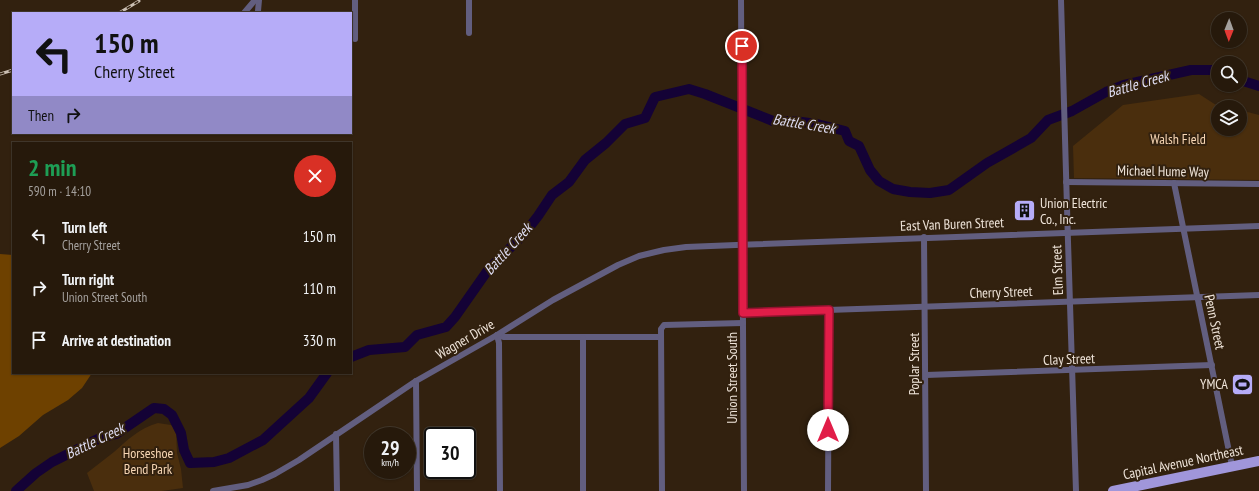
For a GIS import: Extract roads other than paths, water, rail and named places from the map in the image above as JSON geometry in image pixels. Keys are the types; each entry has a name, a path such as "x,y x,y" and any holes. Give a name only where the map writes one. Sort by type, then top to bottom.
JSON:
{"main road":[{"name":"Capital Avenue Northeast","path":"1115,491 1259,461"}],"street":[{"path":"245,12 255,0"},
{"path":"258,0 258,11"},
{"path":"355,39 356,0"},
{"path":"469,0 469,33"},
{"name":"Union Street South","path":"741,0 744,491"},
{"name":"Elm Street","path":"1061,0 1064,153 1073,371 1076,491"},
{"name":"Michael Hume Way","path":"1066,182 1259,184"},
{"name":"Penn Street","path":"1174,184 1232,466"},
{"name":"East Van Buren Street","path":"742,244 1259,226"},
{"name":"Poplar Street","path":"924,237 926,491"},
{"name":"Wagner Drive","path":"213,491 255,486 299,460 416,381 497,335 553,300 618,265 639,256 664,250 686,247 742,244"},
{"name":"Cherry Street","path":"743,313 1259,295"},
{"path":"828,491 829,310"},
{"path":"662,491 661,329 664,325 743,323"},
{"path":"500,491 499,343 497,335 504,337 583,338 661,337"},
{"path":"583,338 583,491"},
{"name":"Clay Street","path":"926,375 1212,366"},
{"path":"416,381 417,491"},
{"path":"336,434 337,491"}],"waterway":[{"name":"Battle Creek","path":"352,357 369,350 405,347 417,335 446,327 455,317 488,270 524,234 552,195 569,182 585,160 606,143 625,124 645,118 655,97 689,89 773,121 794,121 817,124 845,131 849,141 859,146 870,170 879,181 893,189 930,193 949,190 987,163 1031,138 1048,120 1072,111 1106,92 1124,85 1191,70 1211,70"},
{"name":"Battle Creek","path":"1247,82 1259,86"},
{"name":"Battle Creek","path":"16,491 36,473 52,462 100,438 116,434 154,408 164,409 172,415 181,433 184,450 190,463 214,462 229,458 263,440 309,398 326,374"}],"railway":[{"path":"121,12 139,1"},
{"path":"0,74 12,70"}],"place":[{"name":"Union Electric Co., Inc.","path":"1025,211"},
{"name":"YMCA","path":"1243,384"}],"park label":[{"name":"Walsh Field","path":"1178,139"},
{"name":"Horseshoe Bend Park","path":"148,462"}]}
